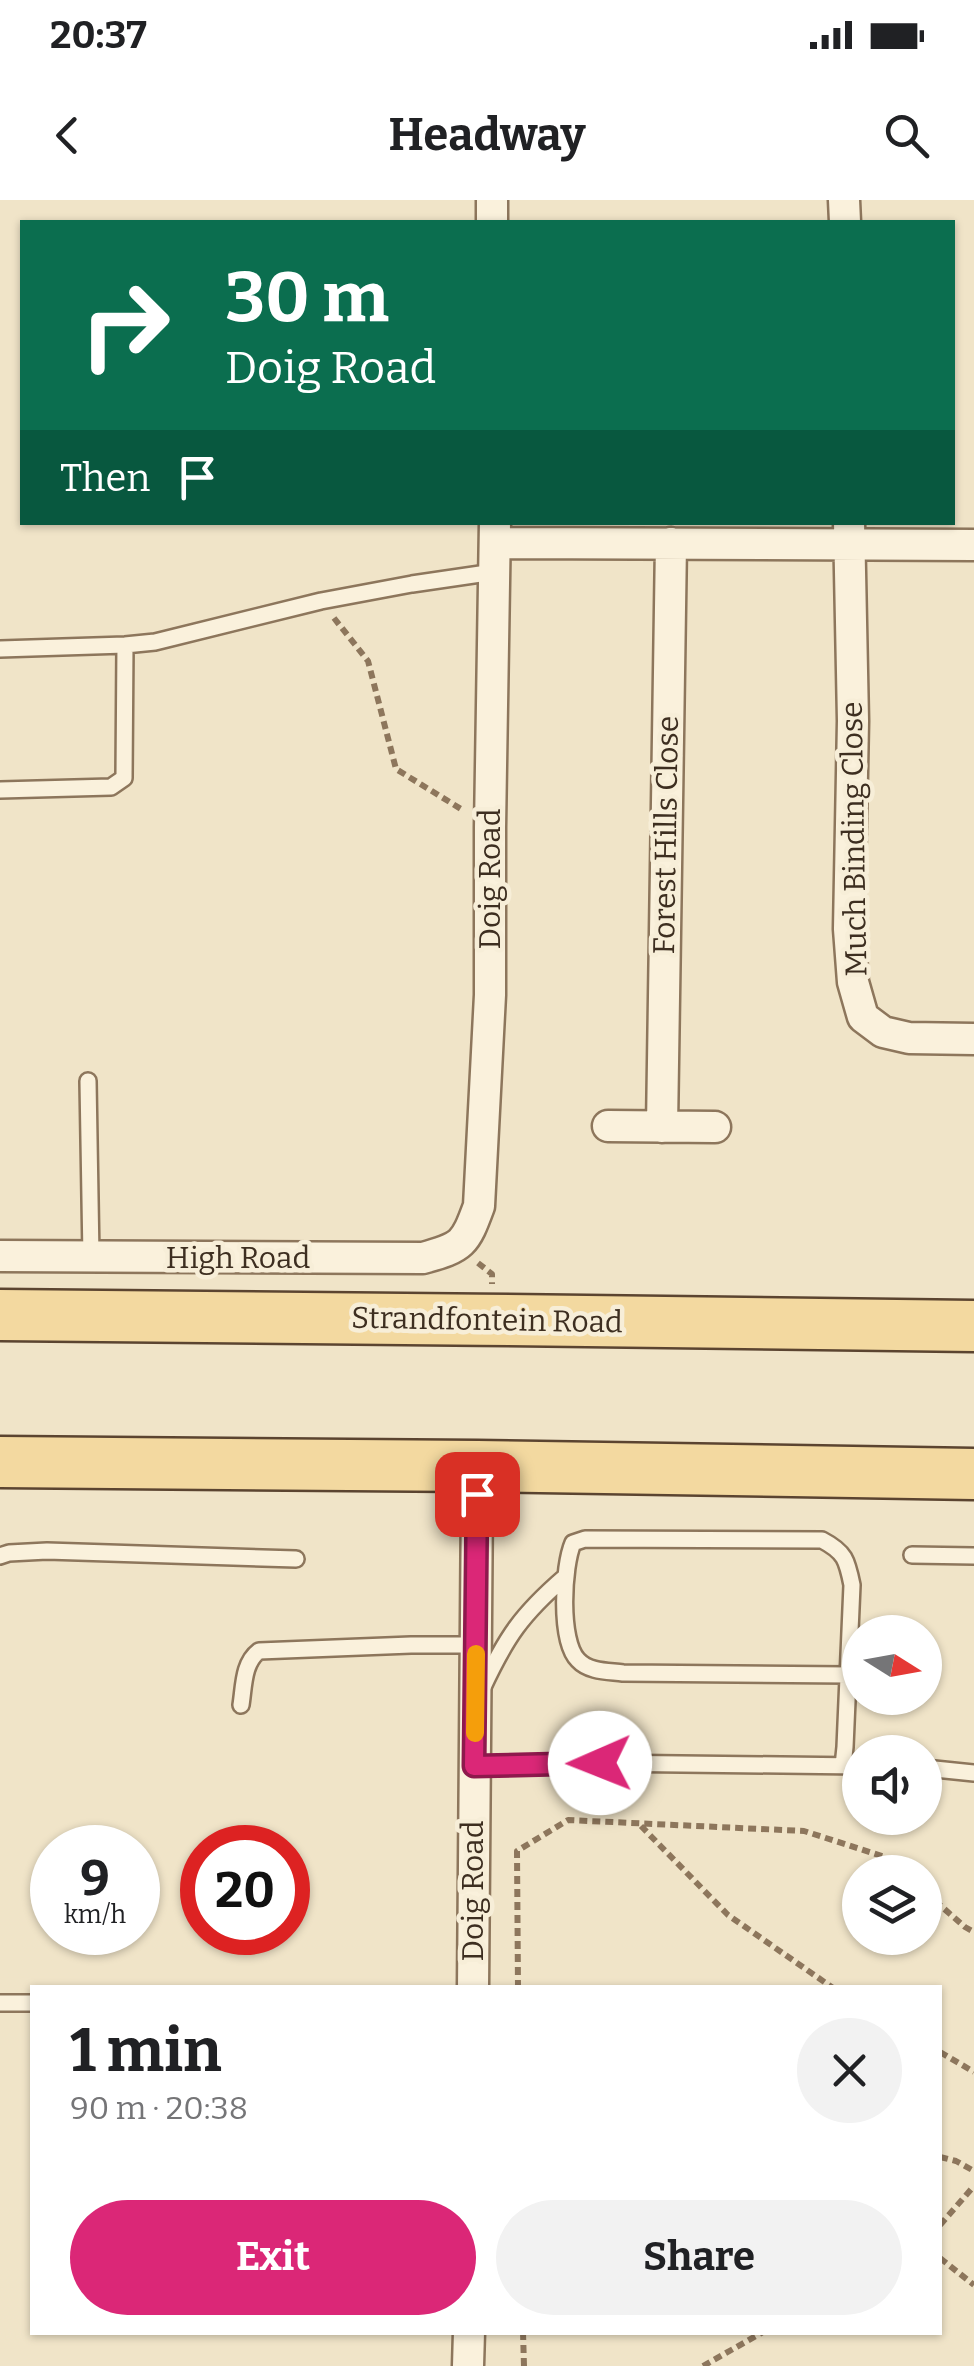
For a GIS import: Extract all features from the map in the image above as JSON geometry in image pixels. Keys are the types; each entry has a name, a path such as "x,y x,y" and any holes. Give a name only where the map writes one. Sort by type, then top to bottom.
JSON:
{"main road":[{"name":"Strandfontein Road","path":"0,1315 974,1326"},
{"path":"0,1462 974,1474"}],"street":[{"path":"495,546 671,544 849,533 974,545"},
{"name":"Much Binding Close","path":"849,533 854,721 849,929 853,982 863,1017 883,1032 909,1038 974,1040"},
{"name":"Forest Hills Close","path":"662,1127 671,544"},
{"name":"Doig Road","path":"469,1233 479,1206 486,1100 495,546"},
{"path":"608,1126 716,1127"},
{"name":"High Road","path":"0,1256 423,1258 458,1246 469,1233"},
{"name":"Doig Road","path":"473,1985 477,1494"},
{"path":"468,2335 468,2366"}],"lane":[{"path":"0,648 155,642 322,601 412,584 495,546"},
{"path":"0,790 111,787 120,783 126,770 124,645"},
{"path":"88,1082 91,1257"},
{"path":"842,1675 623,1674 590,1668 576,1658 568,1642 568,1556 573,1543 585,1539 822,1540 836,1547 848,1561 851,1615"},
{"path":"0,1556 47,1551 296,1559"},
{"path":"912,1554 974,1556"},
{"path":"476,1703 512,1630 538,1600 566,1578"},
{"path":"240,1704 249,1662 259,1651 476,1644"},
{"path":"474,1766 842,1766"},
{"path":"942,1770 974,1773"},
{"path":"0,2004 30,2003"}],"path":[{"path":"322,601 368,662 396,770 490,826"},
{"path":"518,1985 516,1851 568,1820 804,1830 879,1855"},
{"path":"640,1824 728,1915 829,1985"},
{"path":"942,1907 974,1932"},
{"path":"942,2053 974,2072"},
{"path":"942,2158 974,2171"},
{"path":"942,2223 974,2186"},
{"path":"942,2260 974,2286"},
{"path":"523,2335 524,2366"},
{"path":"703,2366 758,2335"}],"slow traffic":[{"path":"475,1733 476,1654"}],"route":[{"path":"477,1494 474,1766 600,1763"}]}
